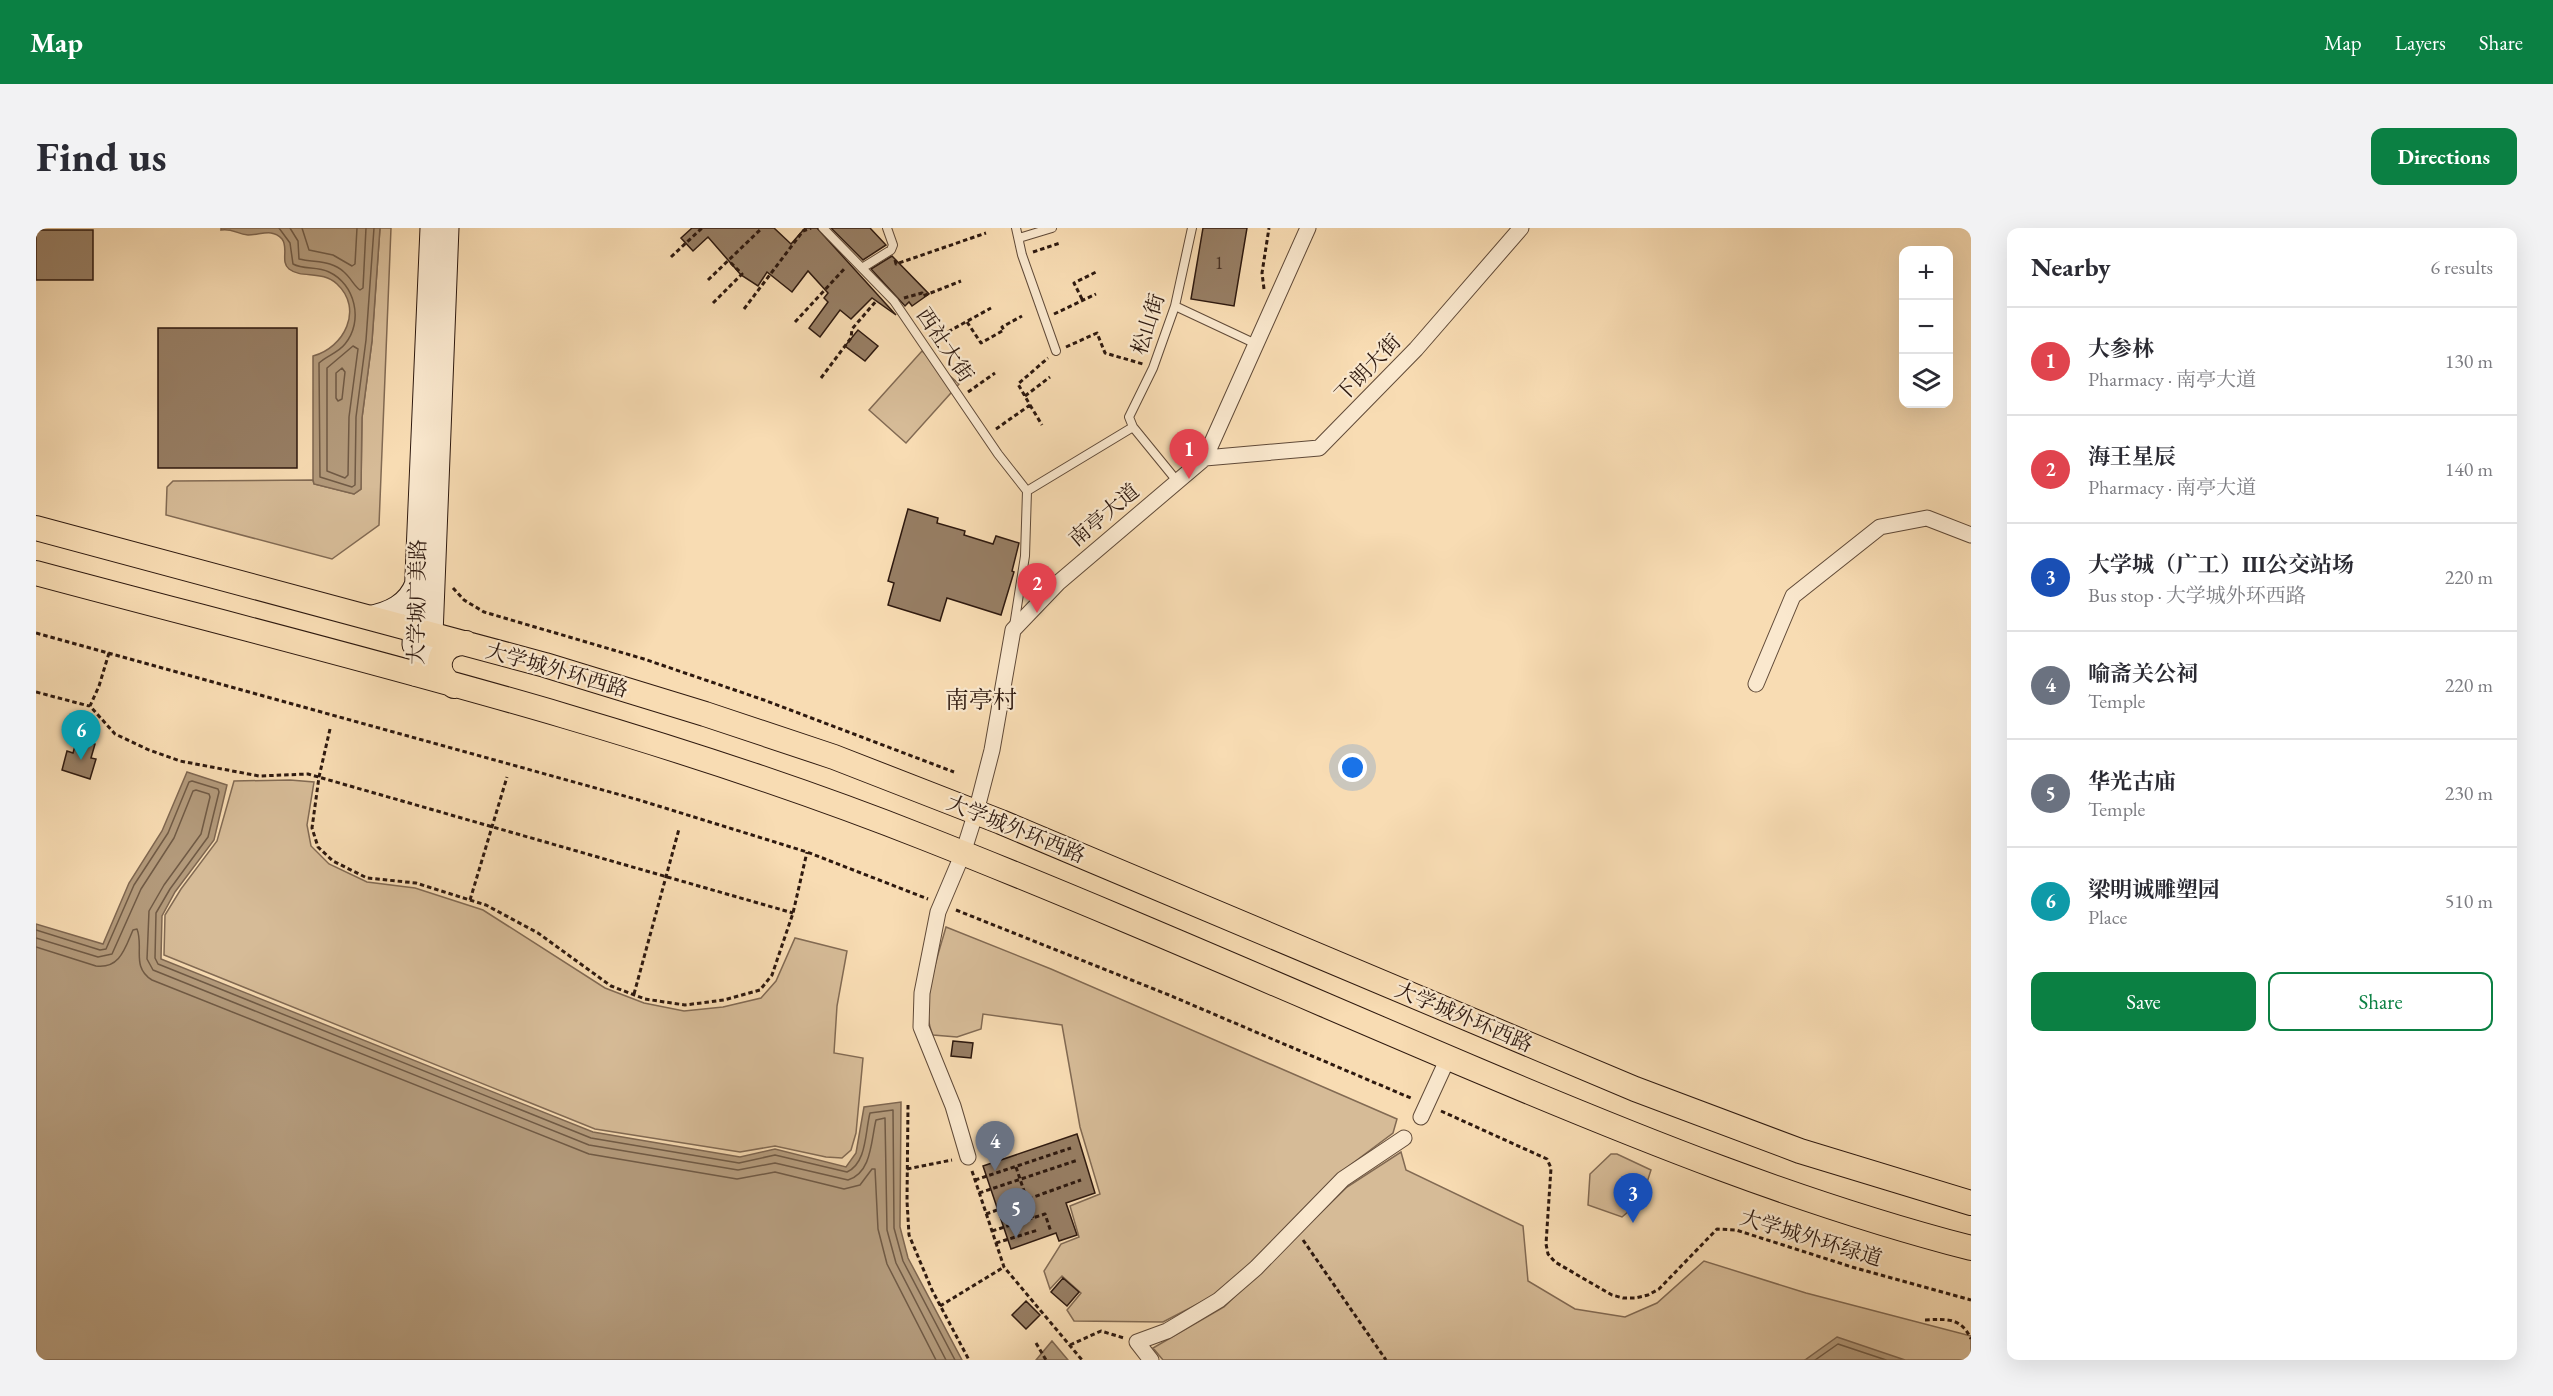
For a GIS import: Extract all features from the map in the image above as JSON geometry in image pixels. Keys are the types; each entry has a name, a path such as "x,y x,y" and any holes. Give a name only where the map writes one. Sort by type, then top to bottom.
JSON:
{"main road":[{"name":"大学城广美路","path":"430,228 433,582"},
{"name":"大学城广美路","path":"415,675 433,582 448,228"},
{"name":"大学城外环西路","path":"36,528 466,643 705,714 880,774 976,812 1635,1089 1810,1154 1971,1203"},
{"name":"大学城外环西路","path":"36,573 454,686 692,755 819,798 963,853 1448,1058 1710,1165 1882,1223 1971,1248"},
{"path":"368,617 397,608 433,582 447,623 466,643"},
{"path":"454,686 442,677 439,663 445,649 458,643 466,643"}],"street":[{"name":"南亭大道","path":"1013,630 1058,583 1205,458 1308,228"},
{"name":"下朗大街","path":"1205,458 1319,448 1416,349 1521,228"},
{"path":"1756,684 1793,596 1880,527 1927,518 1971,536"},
{"path":"968,1157 953,1106 921,1027 922,993 941,904 963,853 976,812 993,742 1013,630"},
{"path":"1424,1111 1448,1058"},
{"path":"1151,1360 1137,1342 1167,1331 1220,1300 1256,1268 1343,1179 1404,1138"}],"lane":[{"name":"西社大街","path":"823,228 894,301 959,398 1027,491"},
{"path":"862,268 891,250 893,245 887,228"},
{"path":"1016,228 1022,255 1044,319 1053,354"},
{"path":"1019,237 1052,228"},
{"name":"松山街","path":"1133,427 1129,417 1153,368 1175,306 1192,228"},
{"path":"1175,306 1256,344"},
{"path":"1013,630 1025,556 1027,491 1133,427 1177,481"}],"path":[{"path":"671,257 702,228"},
{"path":"708,280 762,228"},
{"path":"744,309 803,231 811,228"},
{"path":"1269,228 1262,273 1269,315"},
{"path":"891,250 896,264 986,232"},
{"path":"1022,255 1060,243"},
{"path":"713,303 742,274 729,261"},
{"path":"795,322 842,271"},
{"path":"1083,300 1074,283 1096,272"},
{"path":"894,301 922,293 923,296 961,281"},
{"path":"821,378 851,338 852,329 884,291"},
{"path":"1044,319 1096,294"},
{"path":"924,346 991,308"},
{"path":"967,322 981,343 1004,330 1002,327 1022,316"},
{"path":"1042,425 1017,384 1053,354 1097,333 1105,353 1153,368"},
{"path":"959,398 995,373"},
{"path":"1025,396 1050,377"},
{"path":"986,436 1030,405"},
{"path":"433,582 484,612 644,659 764,700 954,772"},
{"path":"36,633 639,800 807,852 1169,995 1424,1111"},
{"path":"90,706 99,686 109,652"},
{"path":"36,692 90,706 114,734 149,750 180,760 259,776 308,774 793,913"},
{"path":"330,729 318,777 312,828 318,847 333,861 367,878 416,883 486,905 538,933 610,986 645,999 685,1005 724,1000 760,990 772,975 793,913 807,852"},
{"path":"470,900 507,777"},
{"path":"634,994 679,829"},
{"path":"908,1105 909,1235 940,1306 969,1360"},
{"name":"大学城外环绿道","path":"1424,1111 1547,1159 1551,1168 1546,1238 1548,1254 1555,1262 1617,1297 1635,1298 1654,1292 1684,1265 1710,1235 1723,1228 1971,1300"},
{"path":"975,1180 1071,1148"},
{"path":"907,1169 968,1157 1004,1267 1082,1360"},
{"path":"979,1193 1078,1160"},
{"path":"1016,1167 1032,1218"},
{"path":"987,1214 1081,1180"},
{"path":"992,1231 1045,1214 1051,1232"},
{"path":"996,1243 1038,1230"},
{"path":"1299,1230 1309,1252 1386,1360"},
{"path":"940,1306 1004,1267"},
{"path":"1925,1320 1955,1320 1967,1329 1971,1339"},
{"path":"1070,1345 1101,1331 1137,1342"},
{"path":"1036,1343 1046,1360"}],"shaded area":[{"path":"380,228 391,228 379,525 332,559 166,515 167,487 173,481 313,480 314,484 354,494 361,489 362,418 372,341"},
{"path":"922,351 959,384 906,443 869,410"},
{"path":"234,781 314,782 307,825 311,846 329,864 367,882 415,888 483,910 605,988 644,1003 684,1011 723,1007 761,998 776,981 795,938 847,951 837,1006 834,1053 863,1058 856,1133 851,1150 842,1158 826,1157 775,1146 740,1152 595,1129 164,955 165,915 181,889 217,841"},
{"path":"946,927 1051,969 1397,1119 1393,1133 1341,1172 1247,1268 1217,1294 1163,1322 1074,1321 1067,1310 1081,1293 1062,1276 1050,1289 1044,1271 1061,1244 1079,1237 1070,1206 1100,1194 1080,1127 1062,1025 983,1014 981,1029 957,1037 933,1035 929,1024 929,996"},
{"path":"1401,1152 1406,1170 1523,1226 1528,1281 1575,1309 1625,1317 1657,1303 1704,1261 1806,1293 1971,1336 1971,1360 1163,1360 1153,1348 1224,1307 1347,1187"},
{"path":"1611,1154 1617,1154 1651,1170 1641,1201 1622,1217 1588,1205 1590,1174"}],"water":[{"path":"221,228 380,228 372,341 362,418 361,489 354,494 314,484 313,480 313,356 334,345 347,326 349,305 345,294 337,284 325,277 300,274 289,269 285,263 284,243 278,236 270,233 248,235 221,230"},
{"path":"187,772 227,785 214,840 175,892 162,916 161,959 593,1132 740,1157 775,1149 846,1167 856,1153 864,1107 901,1102 900,1227 908,1258 962,1360 36,1360 36,924 103,944 129,883 162,831"},
{"path":"1837,1337 1905,1360 1805,1360"},
{"path":"1052,1341 1068,1360 1036,1360"}],"building":[{"path":"692,228 774,228 791,244 805,228 817,228 896,315 872,298 851,319 840,310 820,337 809,328 828,302 824,298 828,293 808,271 792,292 767,272 758,286 741,275 708,237 693,251 681,238"},
{"path":"831,228 870,228 886,245 863,260"},
{"path":"1203,228 1247,228 1234,306 1191,299"},
{"path":"36,230 93,230 93,280 36,280"},
{"path":"892,256 929,294 912,306 909,302 905,306 871,269"},
{"path":"158,328 297,328 297,468 158,468"},
{"path":"858,330 878,346 865,361 845,346"},
{"path":"908,509 938,518 937,523 965,531 964,535 993,544 996,536 1019,543 1012,571 1014,572 1001,615 947,598 940,621 888,605 894,583 888,581"},
{"path":"77,739 95,744 91,758 96,759 90,779 62,770 67,751 73,753"},
{"path":"953,1041 973,1043 971,1058 951,1056"},
{"path":"1077,1134 1095,1193 1066,1203 1077,1235 1059,1241 1056,1233 1011,1249 983,1166"},
{"path":"1063,1278 1079,1292 1067,1306 1051,1292"},
{"path":"1026,1301 1040,1315 1026,1329 1012,1315"}],"place":[{"name":"大参林","path":"1189,479"},
{"name":"海王星辰","path":"1037,613"},
{"name":"梁明诚雕塑园","path":"81,760"},
{"name":"喻斋关公祠","path":"995,1171"},
{"name":"大学城（广工）III公交站场","path":"1633,1223"},
{"name":"华光古庙","path":"1016,1238"}],"district":[{"name":"南亭村","path":"981,700"}]}
